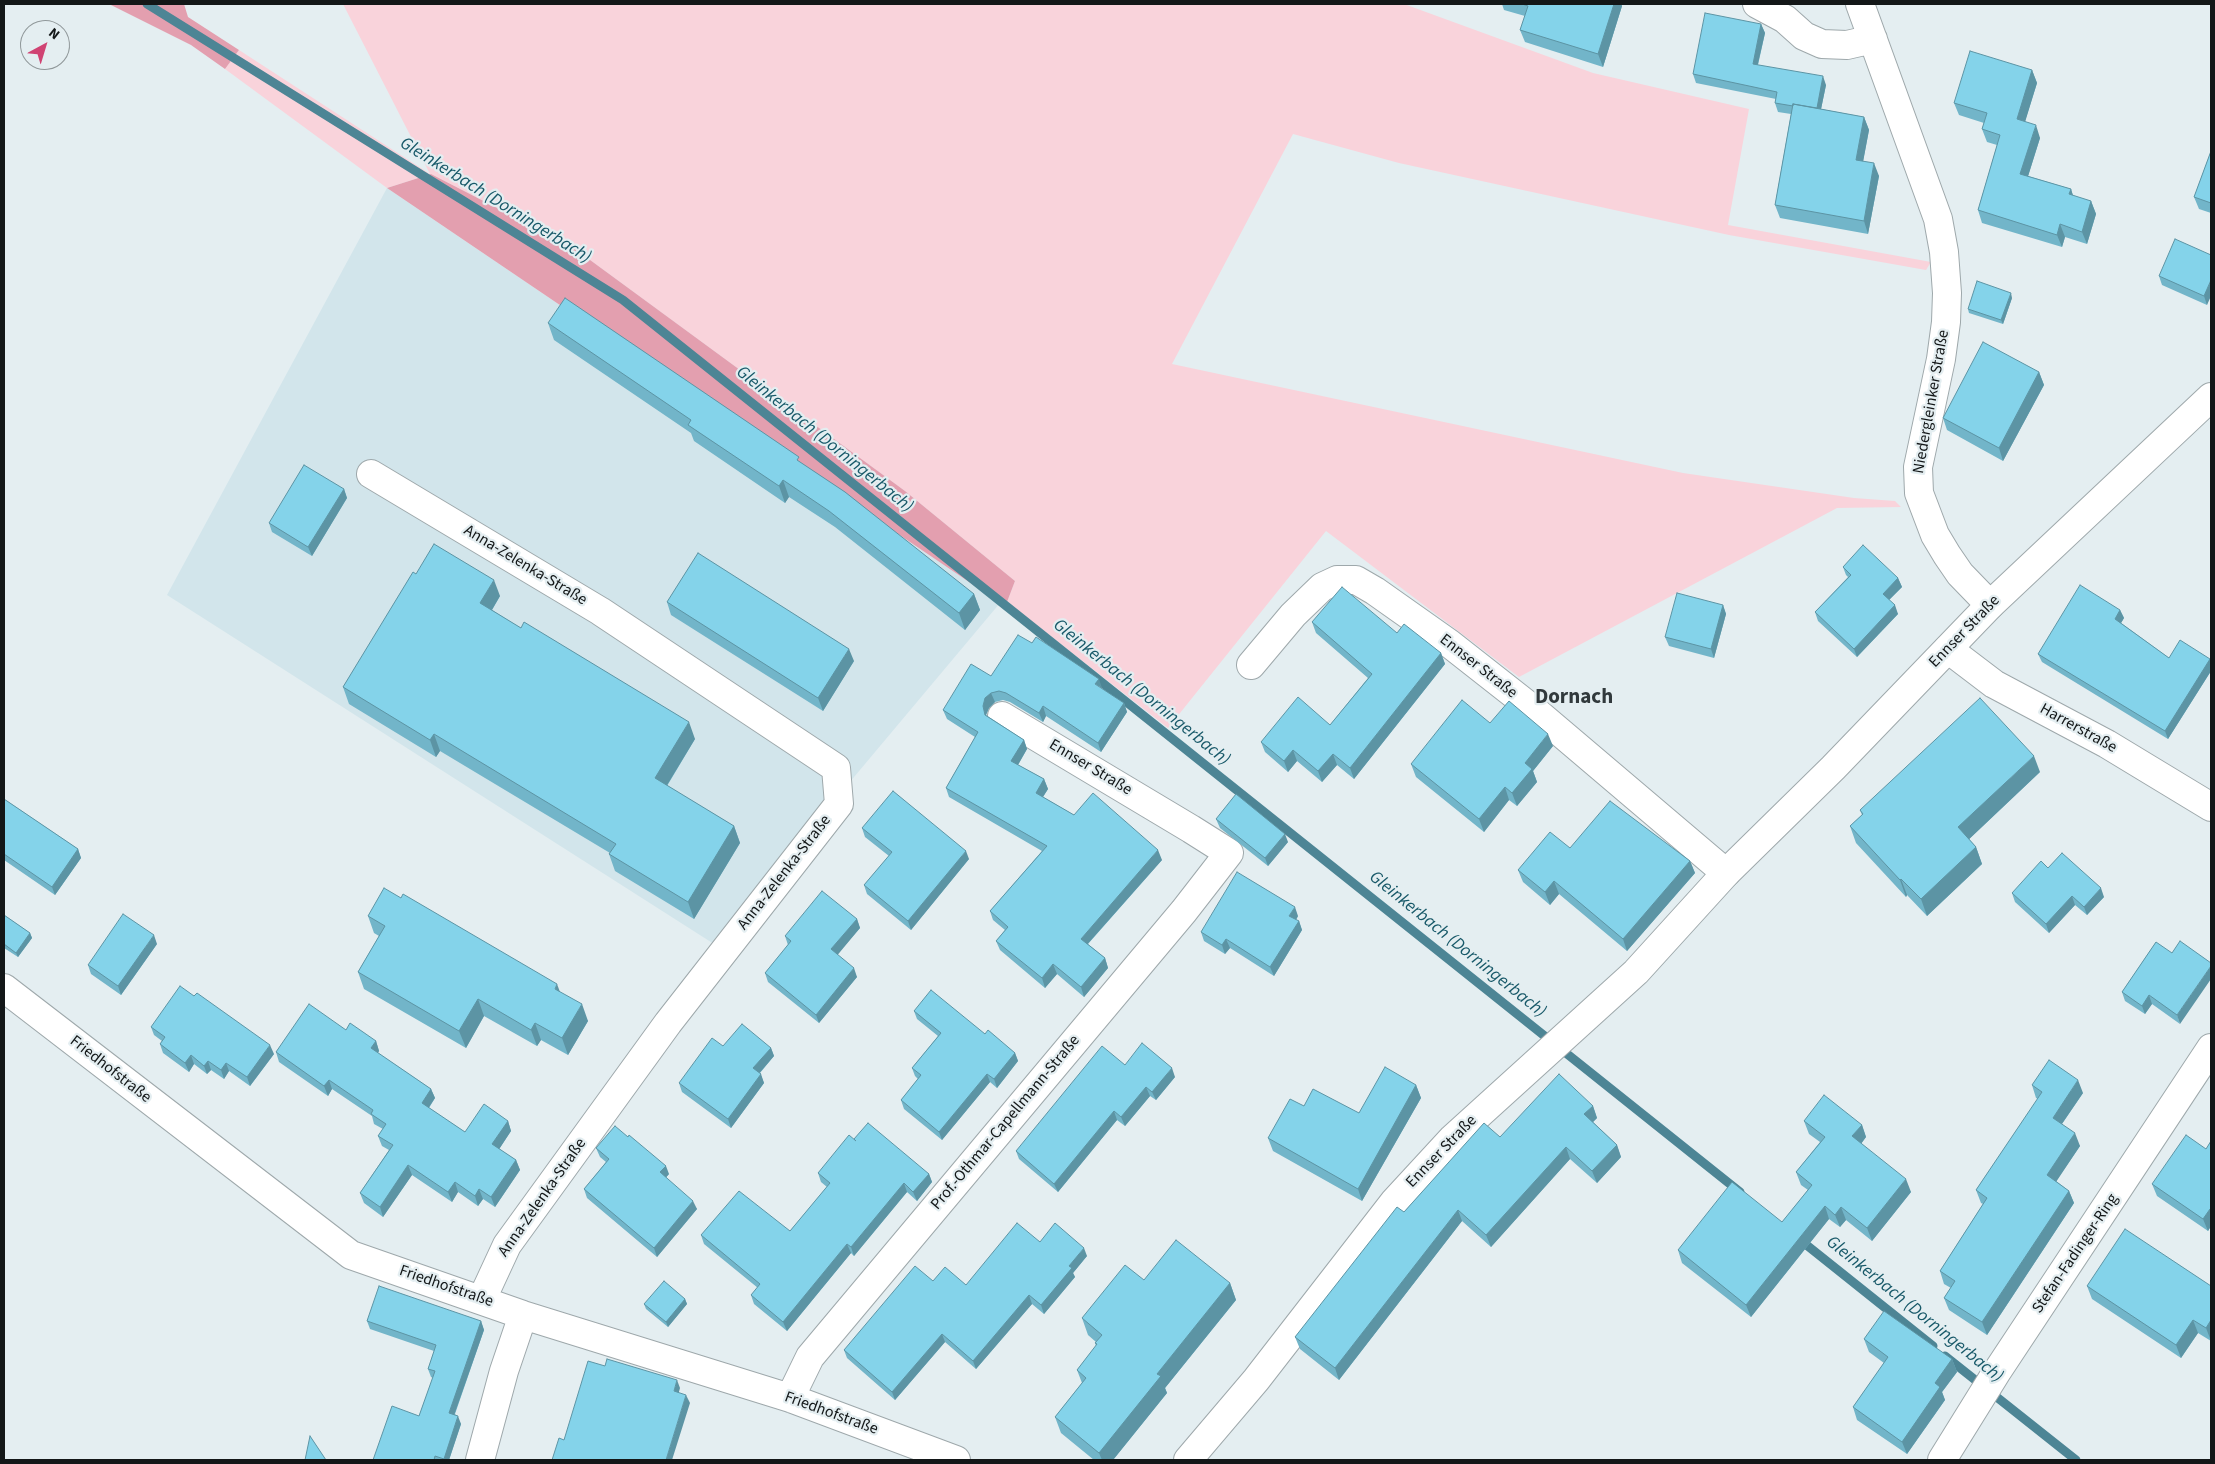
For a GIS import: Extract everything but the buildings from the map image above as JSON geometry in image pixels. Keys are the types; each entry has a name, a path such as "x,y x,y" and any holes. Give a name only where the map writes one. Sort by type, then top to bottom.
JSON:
{"street":[{"path":"1757,4 1785,19 1804,36 1822,44 1847,45 1873,39"},
{"name":"Niedergleinker Straße","path":"1860,4 1938,219 1944,252 1947,292 1946,322 1941,360 1918,467 1919,494 1935,535 1947,555 1965,580 1990,605"},
{"name":"Ennser Straße","path":"1188,1460 1256,1380 1394,1202 1453,1138 1571,1033 1671,936 1726,873 1833,768 1990,605 2211,397"},
{"name":"Anna-Zelenka-Straße","path":"371,474 600,611 836,768 838,804 668,1023 507,1245 482,1299"},
{"name":"Ennser Straße","path":"1250,665 1293,616 1322,587 1337,580 1356,580 1375,590 1450,644 1534,710 1726,873"},
{"name":"Harrerstraße","path":"1948,649 1994,684 2107,744 2211,807"},
{"name":"Ennser Straße","path":"1002,716 1228,853"},
{"name":"Prof.-Othmar-Capellmann-Straße","path":"790,1398 810,1357 1184,911 1228,853"},
{"name":"Friedhofstraße","path":"4,988 351,1255 523,1314 790,1398 956,1460"},
{"name":"Stefan-Fadinger-Ring","path":"1942,1460 1996,1373 2211,1048"},
{"path":"480,1460 523,1314"}],"shaded area":[{"path":"109,4 184,4 188,17 239,50 225,69 191,45"},
{"path":"343,4 1404,4 1593,73 1749,109 1728,225 1931,262 1926,270 1729,235 1399,163 1293,134 1172,364 1683,473 1854,498 1895,501 1901,507 1837,508 1519,677 1326,531 1168,728 1007,602 1015,581 905,491 571,246 431,174 387,188 225,69 239,50 430,174"},
{"path":"431,174 571,246 905,491 1015,581 1007,602 1000,603 387,188"},
{"path":"387,188 1000,603 714,944 167,595"}],"waterway":[{"name":"Gleinkerbach (Dorningerbach)","path":"147,4 623,300 1740,1192"},
{"name":"Gleinkerbach (Dorningerbach)","path":"1799,1239 1933,1346"},
{"name":"Gleinkerbach (Dorningerbach)","path":"1945,1356 2076,1460"}],"district":[{"name":"Dornach","path":"1574,698"}]}
